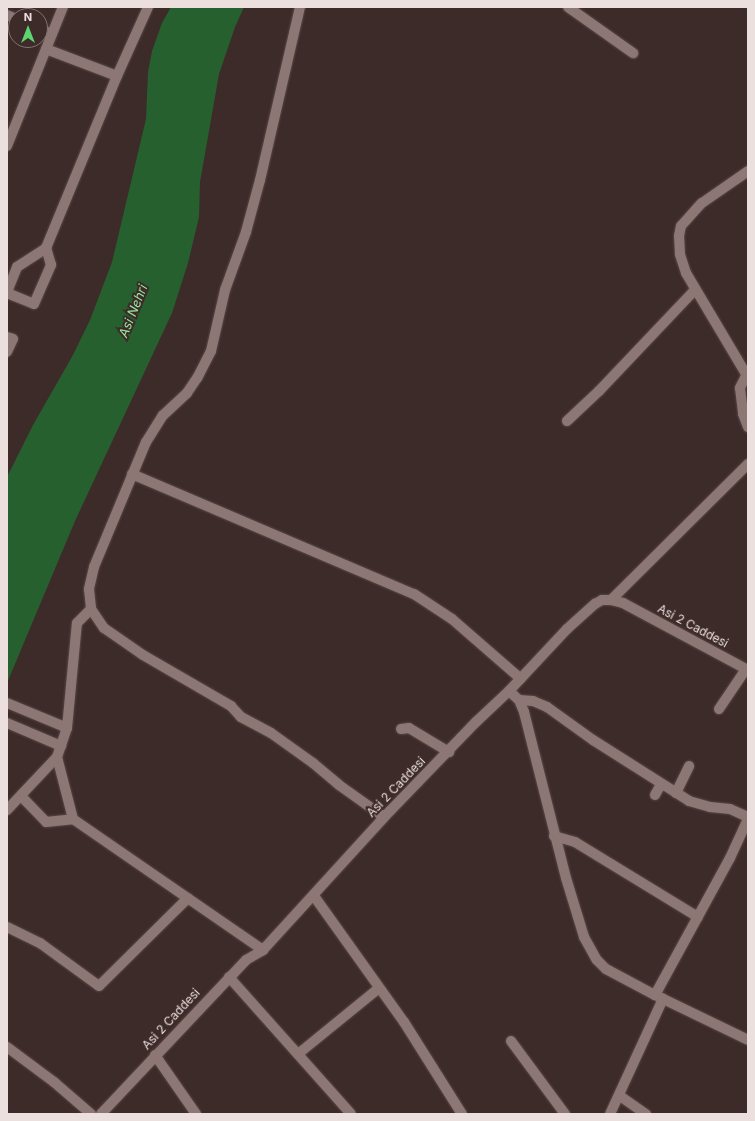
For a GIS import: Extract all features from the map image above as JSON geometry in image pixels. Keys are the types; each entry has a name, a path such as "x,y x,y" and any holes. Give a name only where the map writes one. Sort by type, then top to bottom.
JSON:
{"street":[{"path":"46,248 51,265 34,304 7,292 17,267 46,248 117,76 148,7"},
{"path":"300,7 260,180 246,232 225,290 211,351 197,378 187,393 163,415 146,442 94,567 89,589 91,609 104,628 143,655 231,706 241,717 271,733 313,762 339,785 384,817"},
{"path":"568,7 633,53"},
{"path":"7,146 61,8"},
{"path":"48,32 52,34"},
{"path":"46,49 117,76"},
{"path":"748,171 702,204 681,226 678,236 680,254 686,273 747,373 740,388 743,414 748,427"},
{"path":"567,421 598,391 695,290"},
{"path":"7,337 13,339 7,352"},
{"path":"611,600 748,464"},
{"path":"132,474 414,594 452,619 521,678"},
{"name":"Asi 2 Caddesi","path":"101,1114 229,977 246,960 263,950 314,896 384,817 449,752 476,722 509,691 567,629 595,604 602,600 611,600 622,604 677,631 747,670"},
{"path":"7,810 57,757 67,728 77,623 91,609"},
{"path":"718,709 747,670"},
{"path":"509,691 520,700 554,836 584,937 596,960 606,969 659,997 748,1040"},
{"path":"520,700 533,701 547,707 661,784 690,801 710,807 730,810 748,818 730,858 698,917 659,997 620,1096 610,1114"},
{"path":"7,703 67,728"},
{"path":"7,723 61,746"},
{"path":"401,729 409,728 449,752"},
{"path":"57,757 73,819"},
{"path":"676,793 689,766"},
{"path":"655,795 661,784"},
{"path":"21,796 46,822 73,819 263,950"},
{"path":"554,836 575,842 698,917"},
{"path":"314,896 404,1022 462,1114"},
{"path":"7,927 40,943 99,986 188,898"},
{"path":"229,977 351,1114"},
{"path":"298,1054 379,988"},
{"path":"511,1041 566,1114"},
{"path":"7,1047 54,1082 91,1114"},
{"path":"155,1055 196,1114"},
{"path":"620,1096 646,1114"}],"water":[{"name":"Asi Nehri","path":"171,7 244,7 235,27 219,74 200,182 199,217 188,263 172,313 75,521 7,683 7,477 33,425 73,355 90,320 112,262 146,119 148,72 152,51 162,23"}]}
